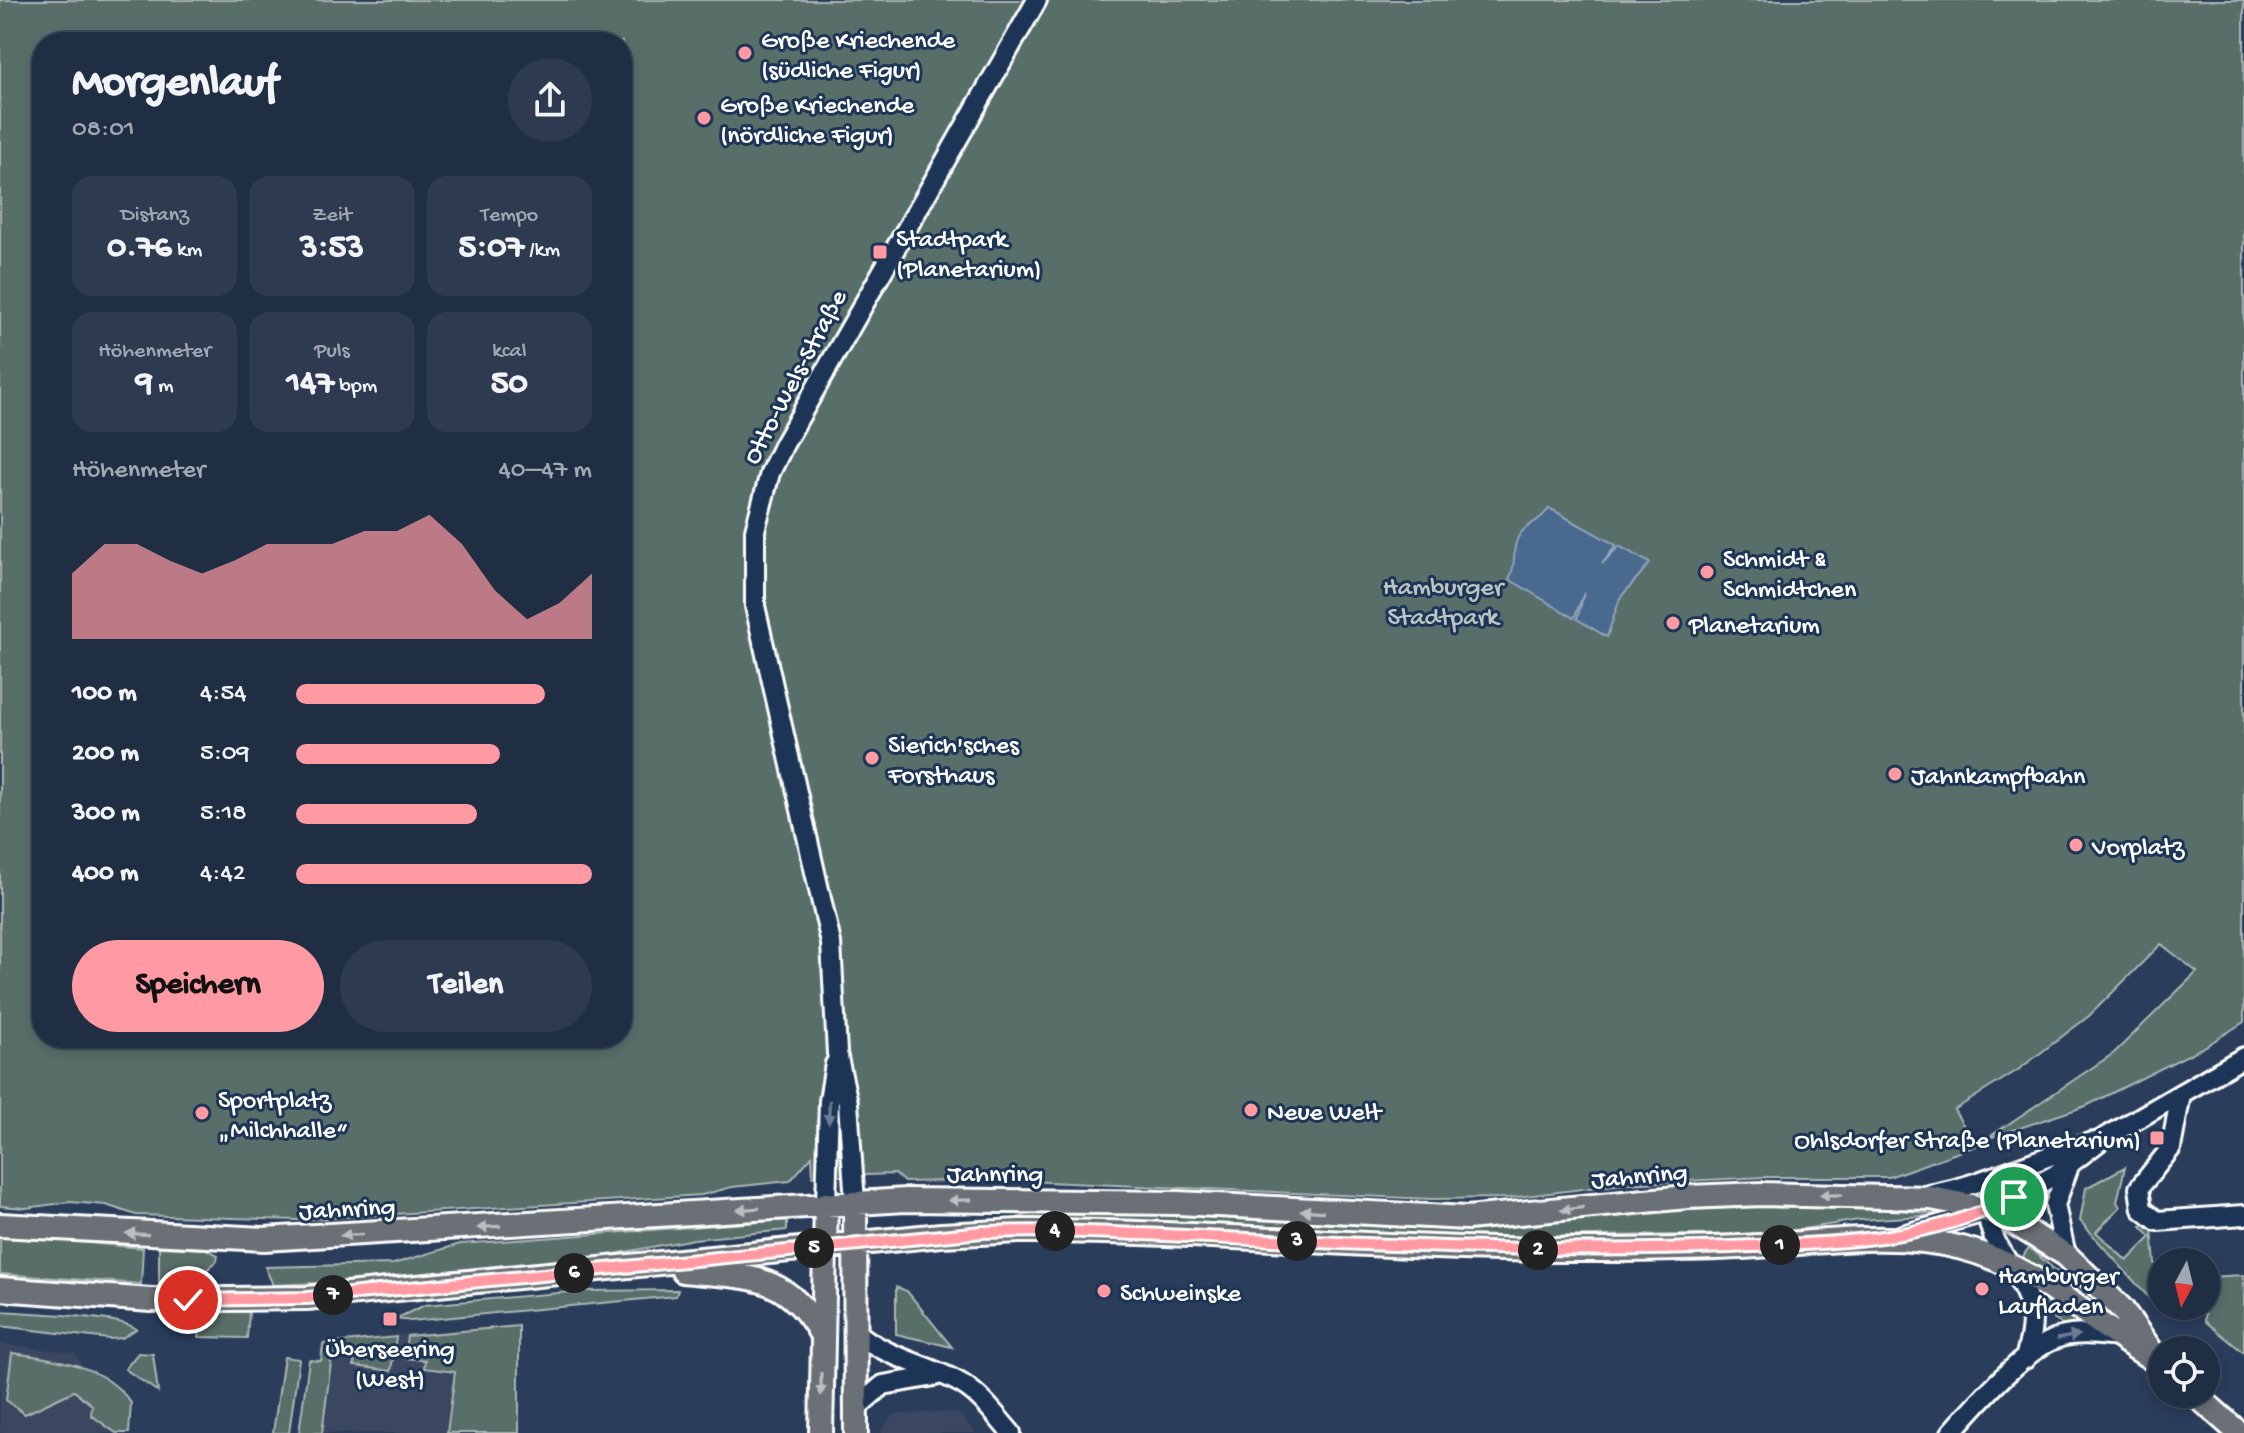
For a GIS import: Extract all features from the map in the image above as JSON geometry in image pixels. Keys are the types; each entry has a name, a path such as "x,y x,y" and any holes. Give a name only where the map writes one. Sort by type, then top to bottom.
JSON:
{"main road":[{"name":"Jahnring","path":"0,1225 279,1239 855,1203 1118,1201 1467,1218 1687,1197 1909,1197 1953,1201 1989,1211 2027,1229 2066,1255 2122,1309 2148,1346"},
{"name":"Otto-Wels-Straße","path":"855,1203 856,1433"},
{"name":"Otto-Wels-Straße","path":"821,1433 826,1204"},
{"path":"0,1289 151,1300 269,1300 645,1266 856,1243 1019,1231 1505,1249 1687,1249 1879,1238 1945,1244 2006,1262 2046,1284 2148,1356"},
{"path":"645,1266 771,1283 800,1302 821,1335"},
{"path":"2211,1408 2239,1433"}],"street":[{"name":"Otto-Wels-Straße","path":"855,1203 848,1103 837,1053 831,943 755,606 755,530 770,473 784,444 1037,0"},
{"name":"Otto-Wels-Straße","path":"826,1204 829,1101 837,1053"},
{"path":"1879,1238 1932,1229 1989,1211 2070,1163 2101,1140 2244,1057"},
{"path":"2181,1094 2171,1148 2139,1188 2142,1209 2157,1221 2244,1215"},
{"path":"1909,1197 1954,1189 2046,1155 2101,1140"},
{"path":"2066,1255 2055,1205 2061,1180 2070,1163"},
{"path":"2011,1170 1994,1191 1989,1211 1991,1234 2018,1277 2030,1306 2032,1326 2025,1359"},
{"path":"856,1332 885,1352 972,1391 1011,1433"},
{"path":"1951,1433 2025,1359 2058,1338 2078,1334 2118,1337"},
{"path":"856,1408 883,1385 902,1379 944,1376"}],"shaded area":[{"path":"1549,508 1616,545 1602,564 1619,546 1650,563 1620,598 1607,637 1577,619 1584,593 1574,618 1509,579 1520,534"},
{"path":"520,1324 520,1433 310,1433 317,1376 341,1340"},
{"path":"0,1344 75,1353 122,1433 0,1433"},
{"path":"950,1412 960,1415 976,1433 882,1433 882,1428 894,1414"}],"green space":[{"name":"Hamburger Stadtpark","path":"0,0 2244,0 2244,1022 2206,1046 2086,1106 1986,1139 2114,1053 2197,972 2161,944 2089,1016 2018,1070 1954,1110 1976,1146 1889,1177 1766,1177 1623,1184 1509,1198 1430,1199 1003,1180 904,1182 895,1174 813,1177 812,1156 790,1181 732,1187 702,1195 297,1220 136,1215 106,1205 70,1202 26,1208 0,1206"},
{"path":"2125,1167 2117,1202 2120,1207 2096,1232 2127,1261 2151,1237 2141,1227 2146,1224 2152,1229 2154,1248 2148,1248 2148,1297 2080,1221 2086,1188"},
{"path":"1749,1207 1895,1209 1941,1215 1859,1220 1771,1234 1484,1237 1013,1219 1037,1212 1105,1212 1469,1231 1649,1212"},
{"path":"787,1220 787,1230 694,1239 593,1258 421,1278 273,1285 265,1267 393,1264 460,1244"},
{"path":"0,1235 143,1248 141,1284 0,1274"},
{"path":"159,1247 206,1249 218,1255 217,1261 189,1285 159,1285"},
{"path":"2029,1247 2109,1318 2022,1258"},
{"path":"2244,1275 2244,1353 2205,1321 2220,1320 2220,1276"},
{"path":"896,1287 907,1291 952,1347 896,1334"},
{"path":"2033,1287 2086,1326 2065,1327 2040,1307"},
{"path":"678,1290 676,1296 411,1321 395,1319 425,1305 581,1291"},
{"path":"210,1310 249,1312 247,1338 199,1337 205,1313"},
{"path":"0,1311 94,1318 136,1329 122,1338 109,1339 0,1326"},
{"path":"519,1326 519,1433 447,1433 455,1372 424,1368 425,1360 404,1358 407,1336"},
{"path":"396,1337 391,1371 354,1366 354,1358 332,1355 322,1433 299,1433 309,1360 321,1361 323,1344"},
{"path":"12,1353 61,1361 107,1380 131,1403 129,1433 116,1433 91,1415 92,1405 74,1391 25,1414 6,1400"},
{"path":"138,1353 153,1354 158,1392 125,1369"},
{"path":"284,1357 299,1359 289,1433 273,1433"}],"place":[{"name":"Große Kriechende (südliche Figur)","path":"745,53"},
{"name":"Große Kriechende (nördliche Figur)","path":"704,118"},
{"name":"Stadtpark (Planetarium)","path":"880,252"},
{"name":"Schmidt & Schmidtchen","path":"1707,572"},
{"name":"Planetarium","path":"1673,623"},
{"name":"Sierich'sches Forsthaus","path":"872,758"},
{"name":"Jahnkampfbahn","path":"1895,774"},
{"name":"Vorplatz","path":"2076,845"},
{"name":"Neue Welt","path":"1251,1110"},
{"name":"Sportplatz „Milchhalle“","path":"202,1113"},
{"name":"Ohlsdorfer Straße (Planetarium)","path":"2157,1138"},
{"name":"Hamburger Laufladen","path":"1982,1289"},
{"name":"Schweinske","path":"1104,1291"},
{"name":"Überseering (West)","path":"390,1319"}],"route":[{"path":"188,1300 307,1298 982,1232 1059,1231 1505,1249 1753,1246 1906,1234 1989,1211 2014,1197"}]}
